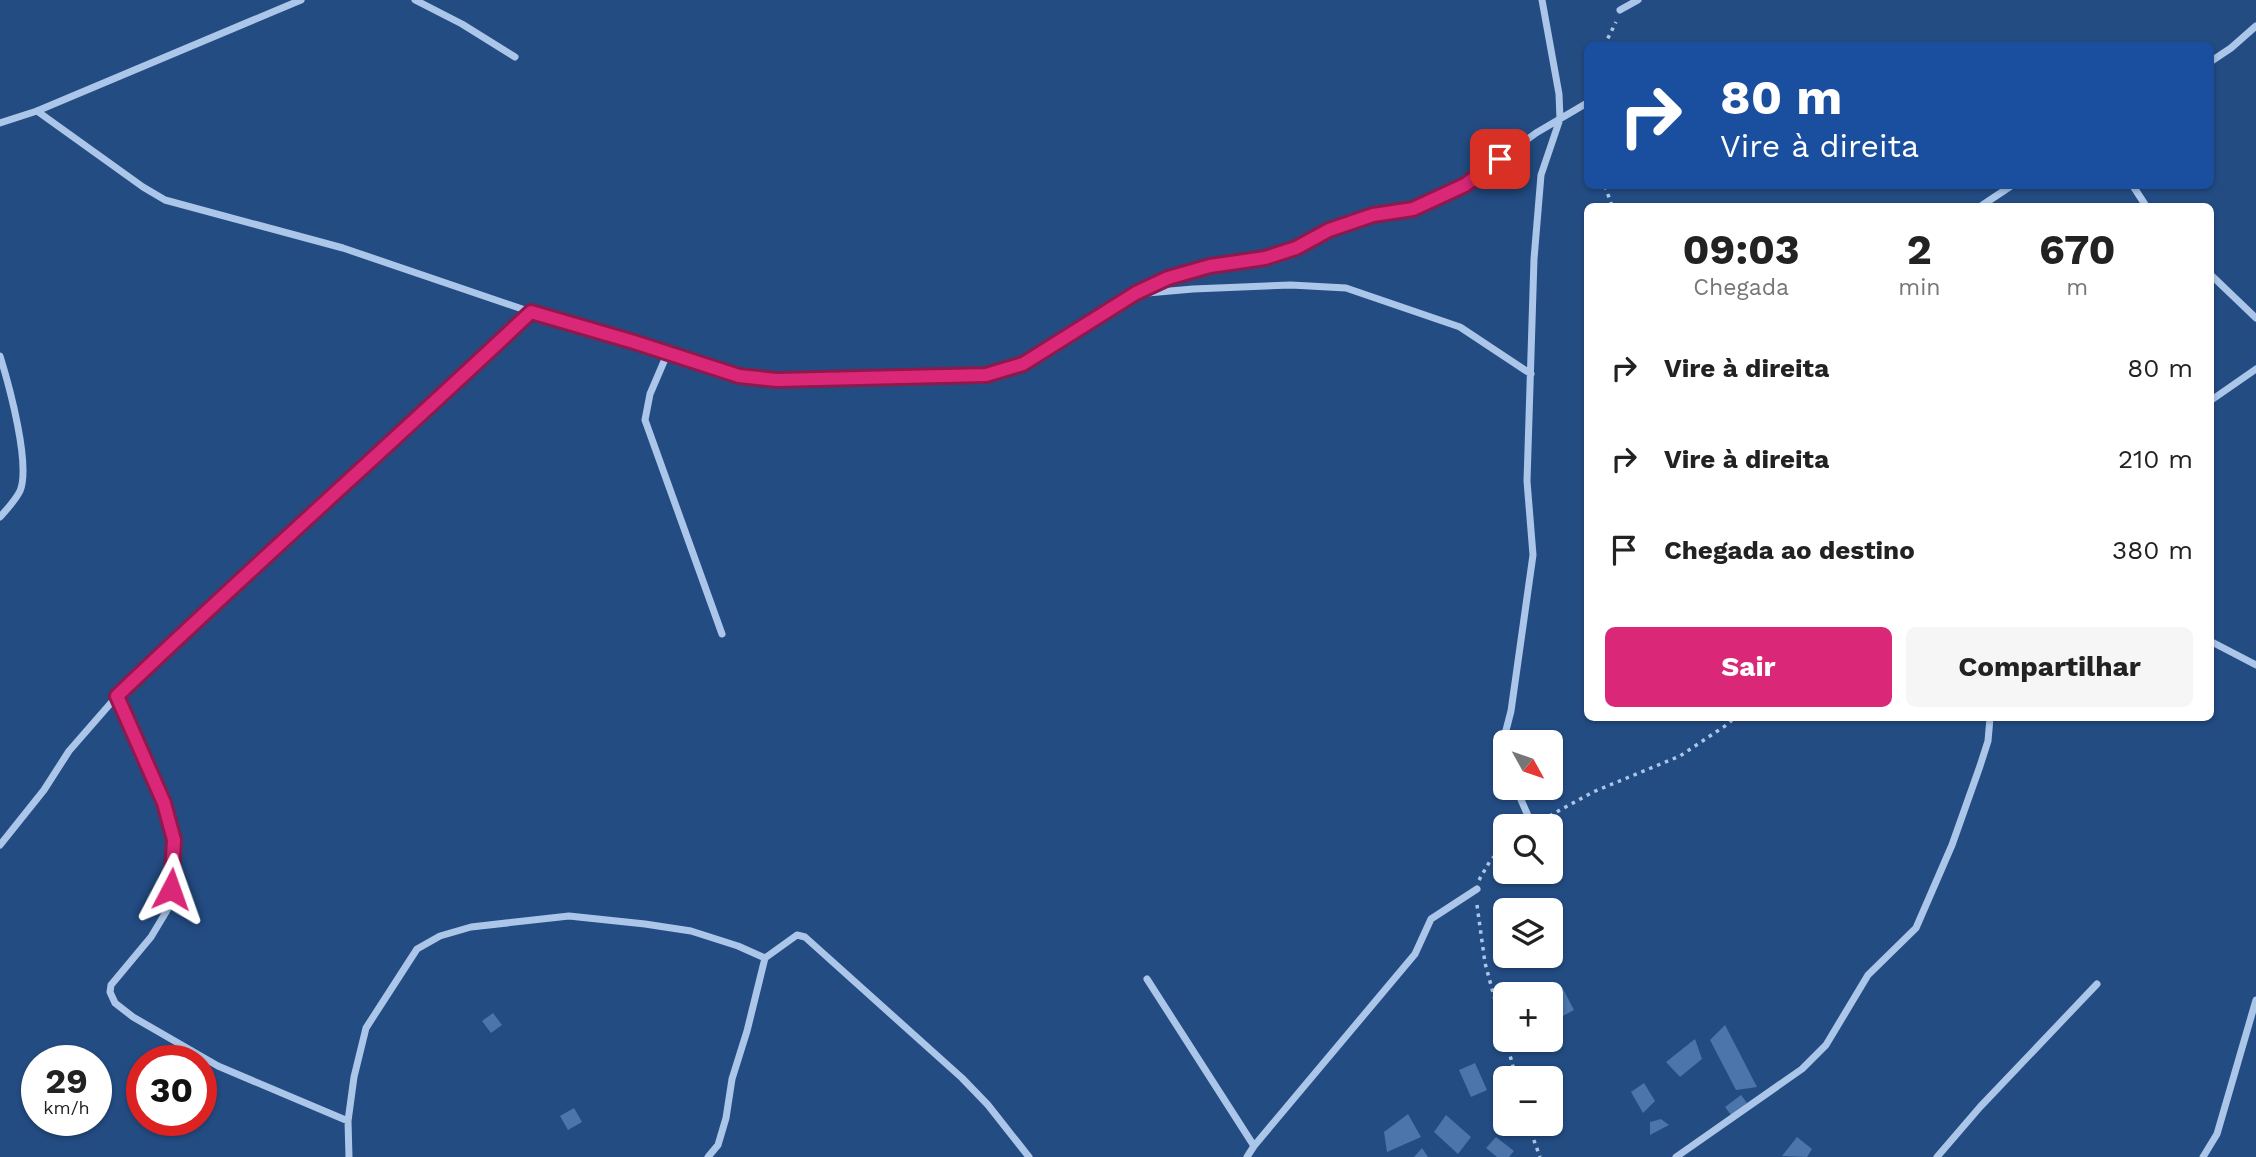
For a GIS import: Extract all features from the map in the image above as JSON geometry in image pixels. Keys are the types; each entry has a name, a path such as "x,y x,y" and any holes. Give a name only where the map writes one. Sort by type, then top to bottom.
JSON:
{"street":[{"path":"0,123 37,111 301,0"},
{"path":"415,0 462,24 515,57"},
{"path":"1506,730 1533,555 1527,481 1534,259 1541,175 1560,119 1559,94 1542,0"},
{"path":"1620,10 1638,0"},
{"path":"2214,59 2256,26"},
{"path":"37,111 165,200 343,248 531,312 739,376 777,380 986,375 1023,364 1136,293 1168,278 1210,266 1265,258 1296,248 1329,230 1373,215 1413,209 1465,185 1536,133 1584,105"},
{"path":"1986,203 2006,189"},
{"path":"2214,278 2256,318"},
{"path":"1136,293 1291,285 1346,288 1460,327 1531,373"},
{"path":"0,845 44,790 69,751 117,696 245,574 377,456 531,312"},
{"path":"668,352 650,394 645,420 722,634"},
{"path":"0,356 10,389 24,464 21,489 0,517"},
{"path":"2214,398 2256,369"},
{"path":"2214,643 2256,665"},
{"path":"117,696 164,803 174,840 169,907 151,937 111,985 110,992 115,1003 133,1017 218,1066 348,1121"},
{"path":"1676,1157 1802,1069 1826,1045 1868,975 1916,928 1952,845 1988,741 1990,721"},
{"path":"1247,1157 1415,954 1431,919 1477,889"},
{"path":"349,1157 348,1121 354,1077 366,1028 417,949 440,936 471,927 569,916 691,931 765,958"},
{"path":"708,1157 718,1145 732,1079 765,958 797,935 805,937 962,1078 988,1105 1028,1157"},
{"path":"1147,979 1254,1146"},
{"path":"1937,1157 1980,1107 2097,985"},
{"path":"2203,1157 2217,1134 2256,1000"}],"path":[{"path":"1606,42 1620,10"},
{"path":"1552,814 1593,792 1680,756 1731,721"},
{"path":"1493,858 1480,876 1476,912 1493,993"},
{"path":"1532,1136 1540,1157"}],"building":[{"path":"1563,989 1574,1010 1563,1016"},
{"path":"493,1013 502,1025 491,1033 482,1021"},
{"path":"1725,1025 1757,1087 1736,1090 1710,1040"},
{"path":"1695,1039 1702,1059 1680,1077 1666,1062"},
{"path":"1475,1063 1487,1090 1471,1097 1459,1070"},
{"path":"1644,1083 1655,1101 1643,1113 1631,1092"},
{"path":"1741,1095 1747,1103 1731,1115 1725,1107"},
{"path":"574,1108 582,1122 568,1130 560,1116"},
{"path":"1408,1114 1421,1137 1387,1152 1384,1132"},
{"path":"1446,1115 1471,1137 1458,1154 1434,1132"},
{"path":"1661,1119 1669,1125 1650,1135 1650,1122"},
{"path":"1496,1137 1514,1151 1509,1157 1497,1157 1486,1148"},
{"path":"1797,1137 1812,1149 1807,1157 1782,1156"},
{"path":"1422,1148 1428,1157 1414,1157"}],"route":[{"path":"171,889 174,840 164,803 117,696 245,574 377,456 531,312 739,376 777,380 986,375 1023,364 1136,293 1168,278 1210,266 1265,258 1296,248 1329,230 1373,215 1413,209 1465,185 1500,159"}]}
